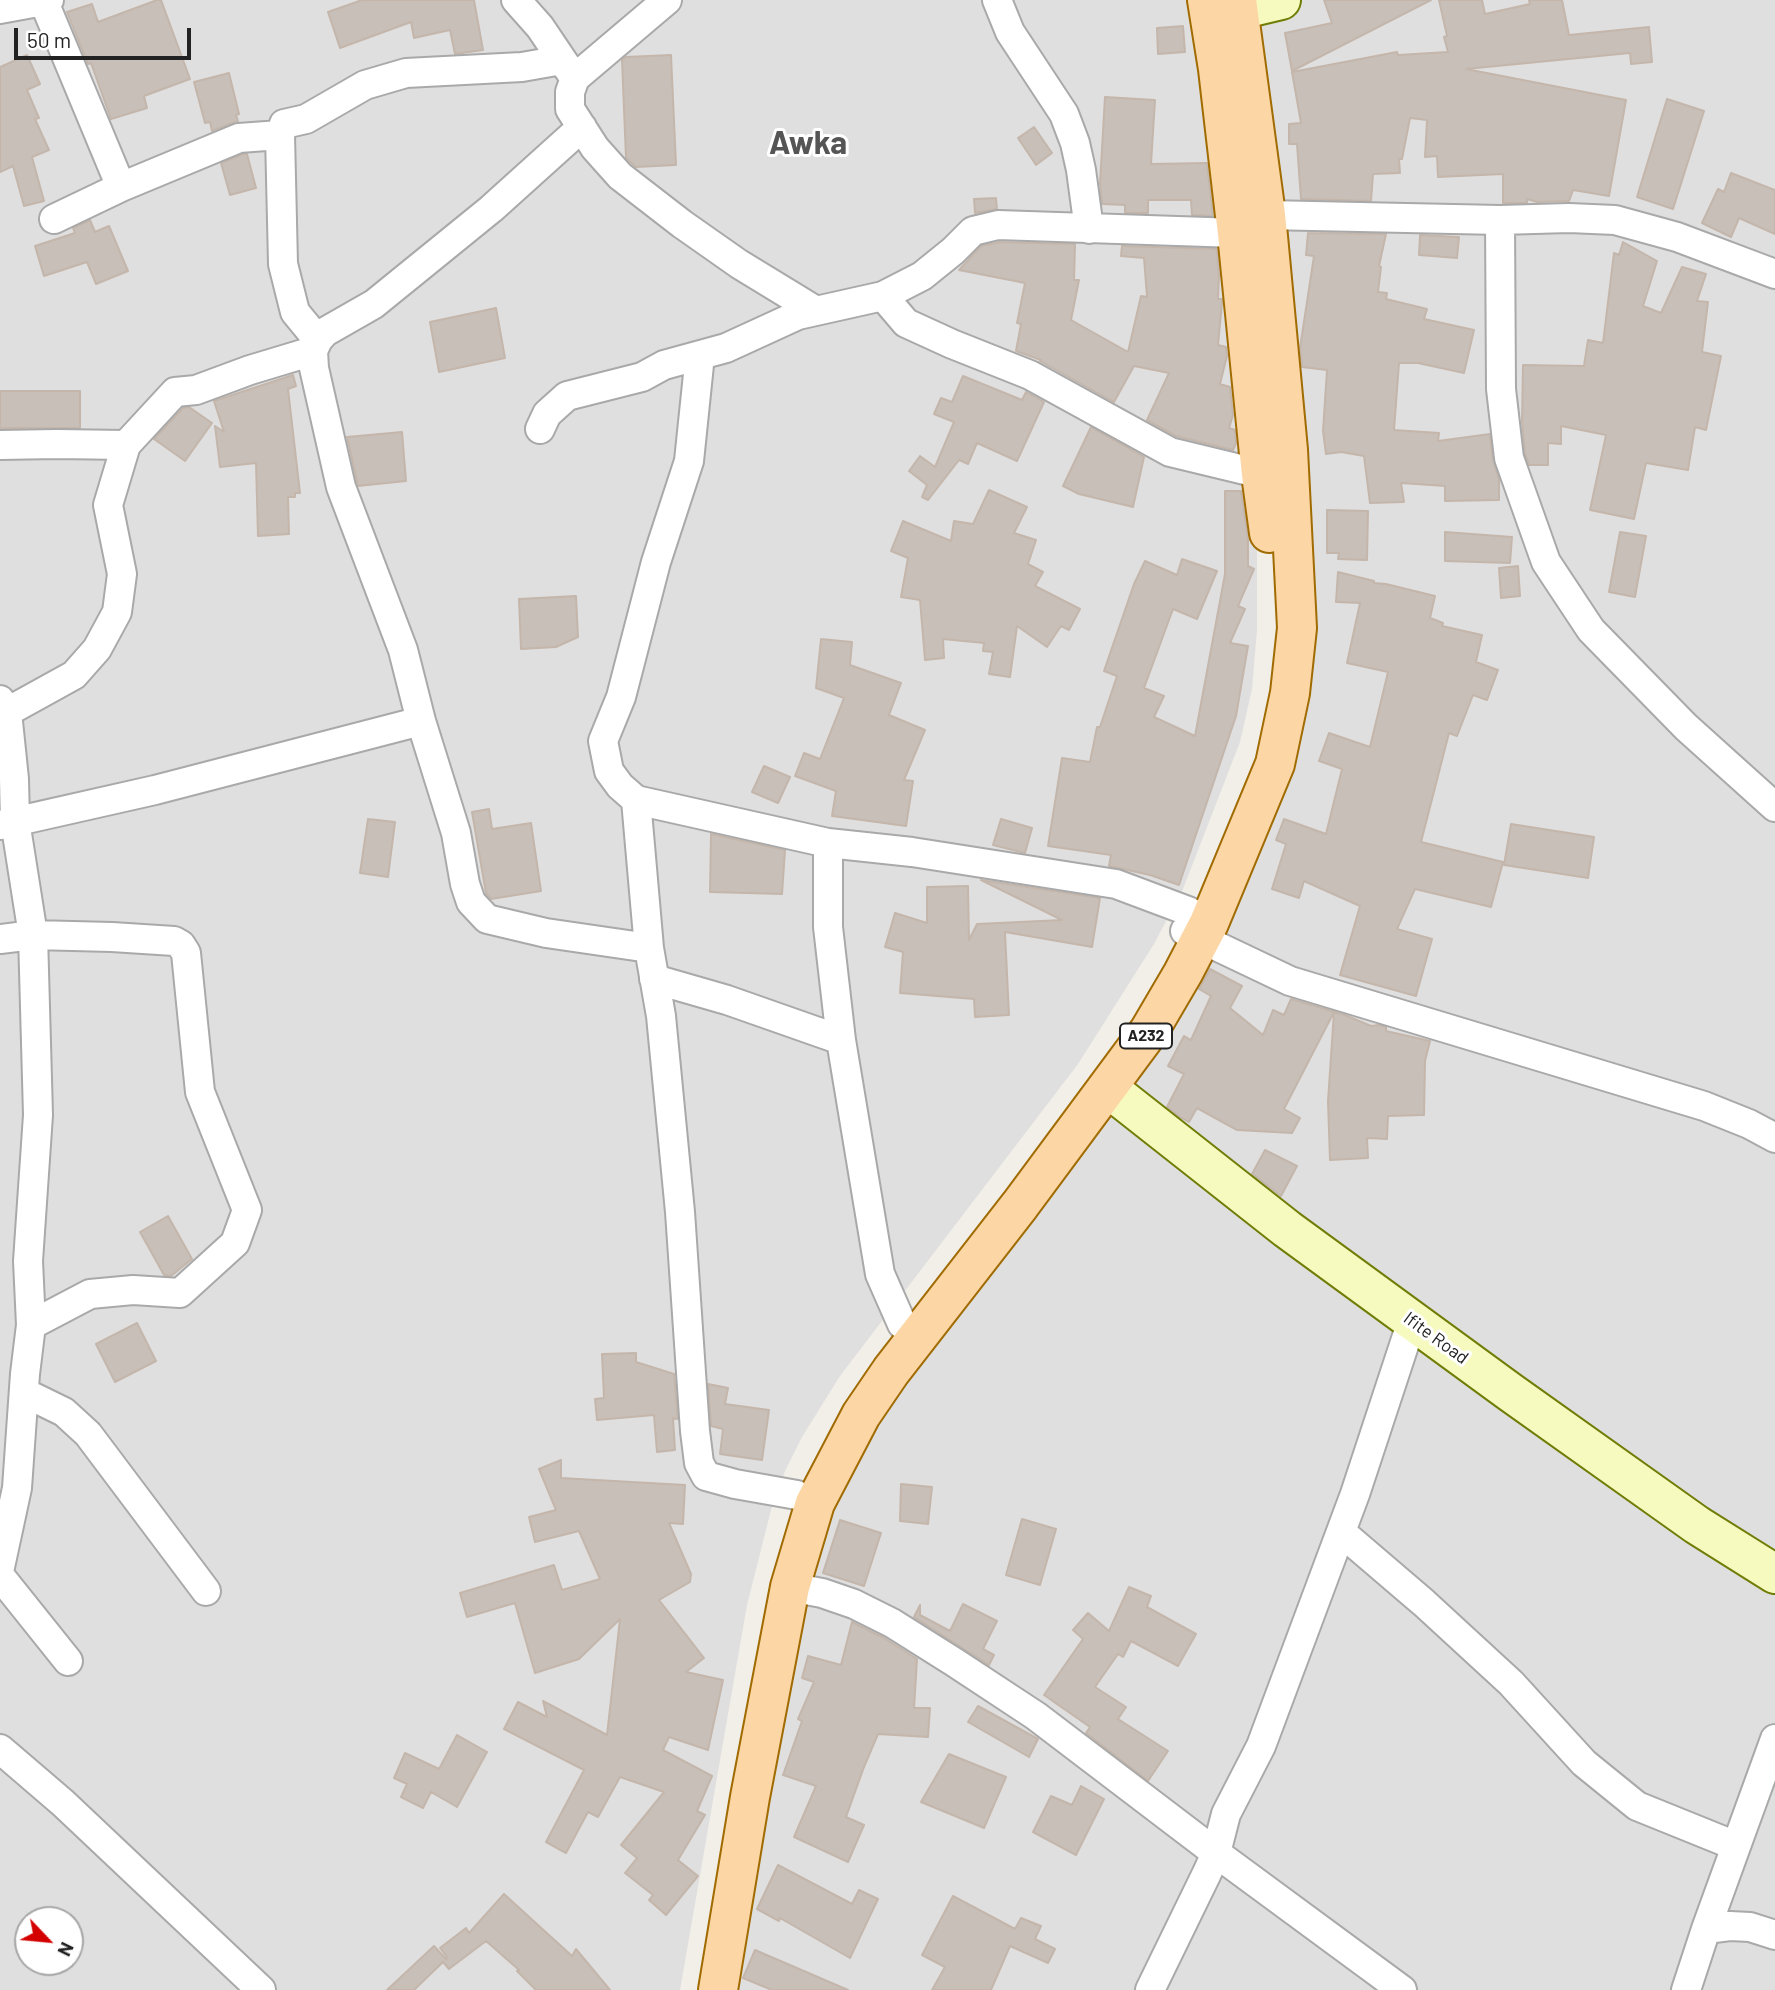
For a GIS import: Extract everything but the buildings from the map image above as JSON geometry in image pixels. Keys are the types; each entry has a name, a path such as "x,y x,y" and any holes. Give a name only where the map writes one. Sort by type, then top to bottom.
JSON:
{"main road":[{"name":"A232","path":"718,1990 750,1797 790,1587 815,1503 861,1415 891,1371 1149,1031 1194,925 1276,764 1290,693 1297,628 1288,450 1252,224 1223,6"},
{"name":"A232","path":"698,1990 749,1688 770,1584 797,1495 819,1442 839,1407 1041,1148 1094,1075 1194,925 1217,850 1252,765 1264,714 1271,639 1269,530 1261,474 1252,224"}],"street":[{"path":"516,0 540,27 568,69 570,109 595,148 620,176 739,264 816,311"},
{"path":"316,345 295,312 284,264 280,135 284,124 306,119 365,85 405,73 522,67 568,69 667,0"},
{"path":"997,0 1010,32 1064,114 1081,170 1088,229"},
{"path":"1223,6 1281,0"},
{"path":"0,9 46,1 121,187"},
{"path":"582,127 491,209 384,295 325,332 316,345 314,368 341,487 403,650 421,721 456,833 471,902 487,919 546,933 649,948"},
{"path":"54,219 121,187 239,138 280,135"},
{"path":"540,429 547,414 567,396 642,377 664,365 726,348 798,315 883,296 922,276 954,251 973,231 998,225 1088,229 1569,218 1615,220 1677,237 1775,274"},
{"path":"1500,220 1501,389 1508,458 1546,562 1591,630 1686,727 1775,807"},
{"path":"883,296 906,323 1030,375 1170,452 1261,474"},
{"path":"0,1567 17,1488 25,1393 24,1374 31,1325 28,1261 38,1115 33,935 7,823 14,779 3,706 74,676 97,649 117,612 122,574 108,505 126,445 175,393 196,390 316,345"},
{"path":"700,355 689,461 656,562 621,697 603,741 609,771 620,786 636,800 828,843 912,852 1116,884 1194,925 1290,981 1704,1106 1775,1138"},
{"path":"0,445 126,445"},
{"path":"7,823 155,790 421,721"},
{"path":"636,800 649,948 661,1016 680,1212 699,1464 706,1476 734,1484 797,1495"},
{"path":"828,843 828,927 841,1041 880,1275 902,1324"},
{"path":"0,939 33,935 111,937 174,942 181,945 186,953 200,1092 247,1210 235,1243 180,1293 133,1290 90,1294 31,1325"},
{"path":"654,979 727,1000 841,1041"},
{"name":"Ifite Road","path":"1108,1088 1287,1229 1412,1321 1686,1518 1775,1574"},
{"path":"1150,1990 1216,1853 1227,1815 1261,1746 1341,1532 1412,1321"},
{"path":"25,1393 64,1412 88,1434 206,1591"},
{"path":"1341,1532 1501,1674 1584,1763 1637,1806 1735,1846"},
{"path":"0,1576 68,1661"},
{"path":"790,1587 822,1593 854,1604 892,1623 1036,1716 1402,1990"},
{"path":"1686,1990 1775,1739"},
{"path":"0,1749 62,1803 261,1990"},
{"path":"1706,1929 1750,1927 1775,1935"}],"shaded area":[{"path":"0,0 1193,0 1244,417 1257,553 1257,630 1252,689 1240,742 1183,889 1154,944 1078,1064 840,1376 802,1437 785,1471 771,1510 747,1605 680,1990 0,1990"},
{"path":"1248,0 1775,0 1775,1990 732,1990 814,1561 849,1465 1233,909 1273,821 1297,752"}],"district":[{"name":"Awka","path":"808,143"}]}
